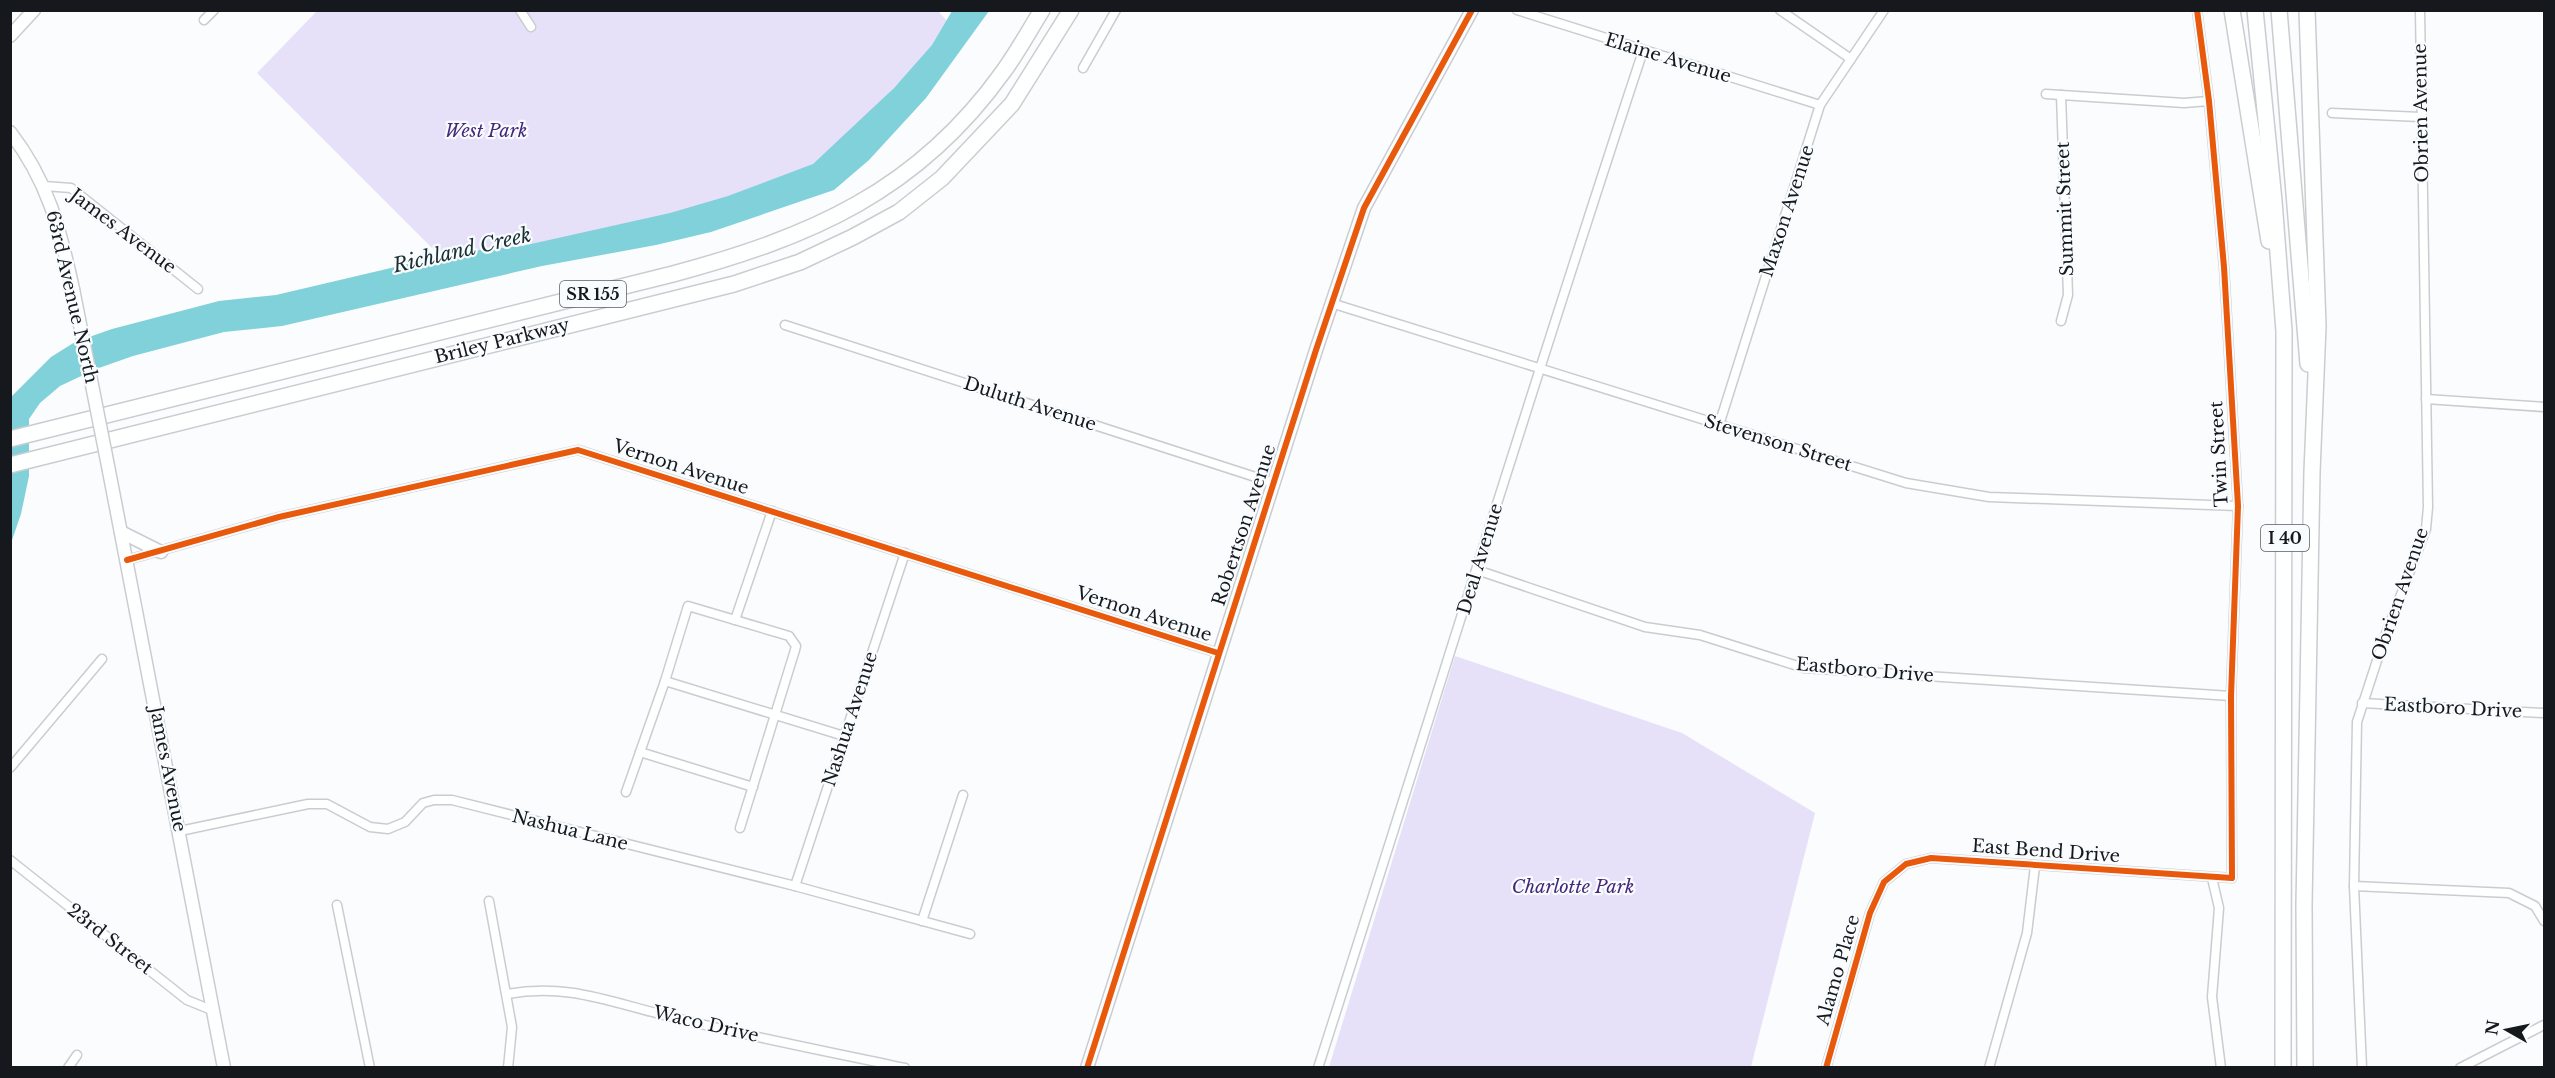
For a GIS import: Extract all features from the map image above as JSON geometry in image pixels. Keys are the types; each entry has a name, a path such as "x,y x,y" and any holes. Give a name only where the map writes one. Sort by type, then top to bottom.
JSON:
{"highway":[{"name":"Briley Parkway","path":"10,439 743,256 804,233 845,213 917,165 957,126 1003,73 1042,10"},
{"name":"Briley Parkway","path":"10,465 734,284 800,262 899,212 942,178 1012,104 1071,10"},
{"path":"2232,10 2263,209 2282,308"},
{"name":"I 40","path":"2255,10 2282,308 2286,474 2282,907 2283,1068"},
{"name":"I 40","path":"2279,10 2306,324 2312,472 2304,905 2305,1068"},
{"path":"2307,10 2318,326 2312,472"}],"street":[{"path":"10,36 34,10"},
{"path":"204,20 214,10"},
{"path":"520,10 531,27"},
{"path":"1083,68 1116,10"},
{"name":"Robertson Avenue","path":"1087,1068 1218,653 1364,208 1472,10"},
{"name":"Elaine Avenue","path":"1517,10 1820,105"},
{"path":"1780,10 1851,59"},
{"name":"Maxon Avenue","path":"1719,425 1820,105 1884,10"},
{"name":"Twin Street","path":"2197,10 2209,101 2224,267 2238,506 2231,696 2232,878 2212,878"},
{"name":"Obrien Avenue","path":"2362,1068 2354,886 2357,722 2426,529 2420,10"},
{"name":"Deal Avenue","path":"1318,1068 1478,570 1538,367 1643,51"},
{"path":"2046,94 2184,103 2209,101"},
{"name":"Summit Street","path":"2061,95 2068,295 2061,321"},
{"path":"2332,113 2421,117"},
{"name":"63rd Avenue North","path":"10,132 27,154 44,186 56,219 73,289 109,471"},
{"name":"James Avenue","path":"44,186 71,188 198,289"},
{"name":"Stevenson Street","path":"1332,303 1906,483 1989,496 2238,506"},
{"name":"Duluth Avenue","path":"785,325 1274,483"},
{"path":"2426,399 2544,407"},
{"name":"Vernon Avenue","path":"127,560 279,517 578,450 1218,653"},
{"name":"James Avenue","path":"109,471 225,1068"},
{"path":"735,620 772,511"},
{"path":"121,532 161,552"},
{"name":"Nashua Avenue","path":"795,886 905,553"},
{"name":"Eastboro Drive","path":"1478,570 1645,627 1700,635 1804,668 2231,696"},
{"path":"626,792 665,681 688,606 789,636 796,646 740,828"},
{"path":"10,768 102,659"},
{"path":"665,681 844,736"},
{"name":"Eastboro Drive","path":"2362,703 2544,713"},
{"path":"639,752 753,787"},
{"path":"921,921 963,795"},
{"name":"Nashua Lane","path":"180,831 308,804 327,804 370,827 388,829 405,822 423,803 434,800 452,800 795,886 970,934"},
{"name":"East Bend Drive","path":"1884,882 1906,864 1931,858 2212,878"},
{"name":"23rd Street","path":"10,860 187,1000 214,1011"},
{"path":"1989,1068 2027,933 2035,866"},
{"path":"2212,878 2219,908 2212,997 2221,1068"},
{"name":"Alamo Place","path":"1826,1068 1870,913 1884,882"},
{"path":"2354,886 2509,893 2535,906 2544,921"},
{"path":"489,901 512,1027 508,1068"},
{"path":"337,904 370,1068"},
{"name":"Waco Drive","path":"507,993 535,989 573,991 668,1017 905,1068"},
{"path":"2460,1068 2544,1024"},
{"path":"68,1068 77,1055"}],"green space":[{"name":"West Park","path":"937,10 953,27 809,175 685,220 445,261 257,73 317,11"},
{"name":"Charlotte Park","path":"1455,656 1682,733 1815,813 1751,1067 1329,1067"}],"water":[{"path":"952,11 989,11 926,98 869,160 834,190 711,232 656,245 542,266 282,326 224,332 133,356 96,369 60,386 40,403 29,419 29,476 21,514 11,543 11,397 51,357 75,342 112,329 219,301 276,295 459,252 522,246 670,213 728,196 813,164 894,88 932,45"}],"cycle path":[{"path":"1087,1068 1316,350 1364,208 1472,10"},
{"path":"1826,1068 1870,913 1884,882 1906,864 1931,858 2232,878 2231,696 2238,506 2224,267 2209,101 2197,10"},
{"path":"127,560 279,517 578,450 1218,653"}],"water label":[{"name":"Richland Creek","path":"462,250"}]}
